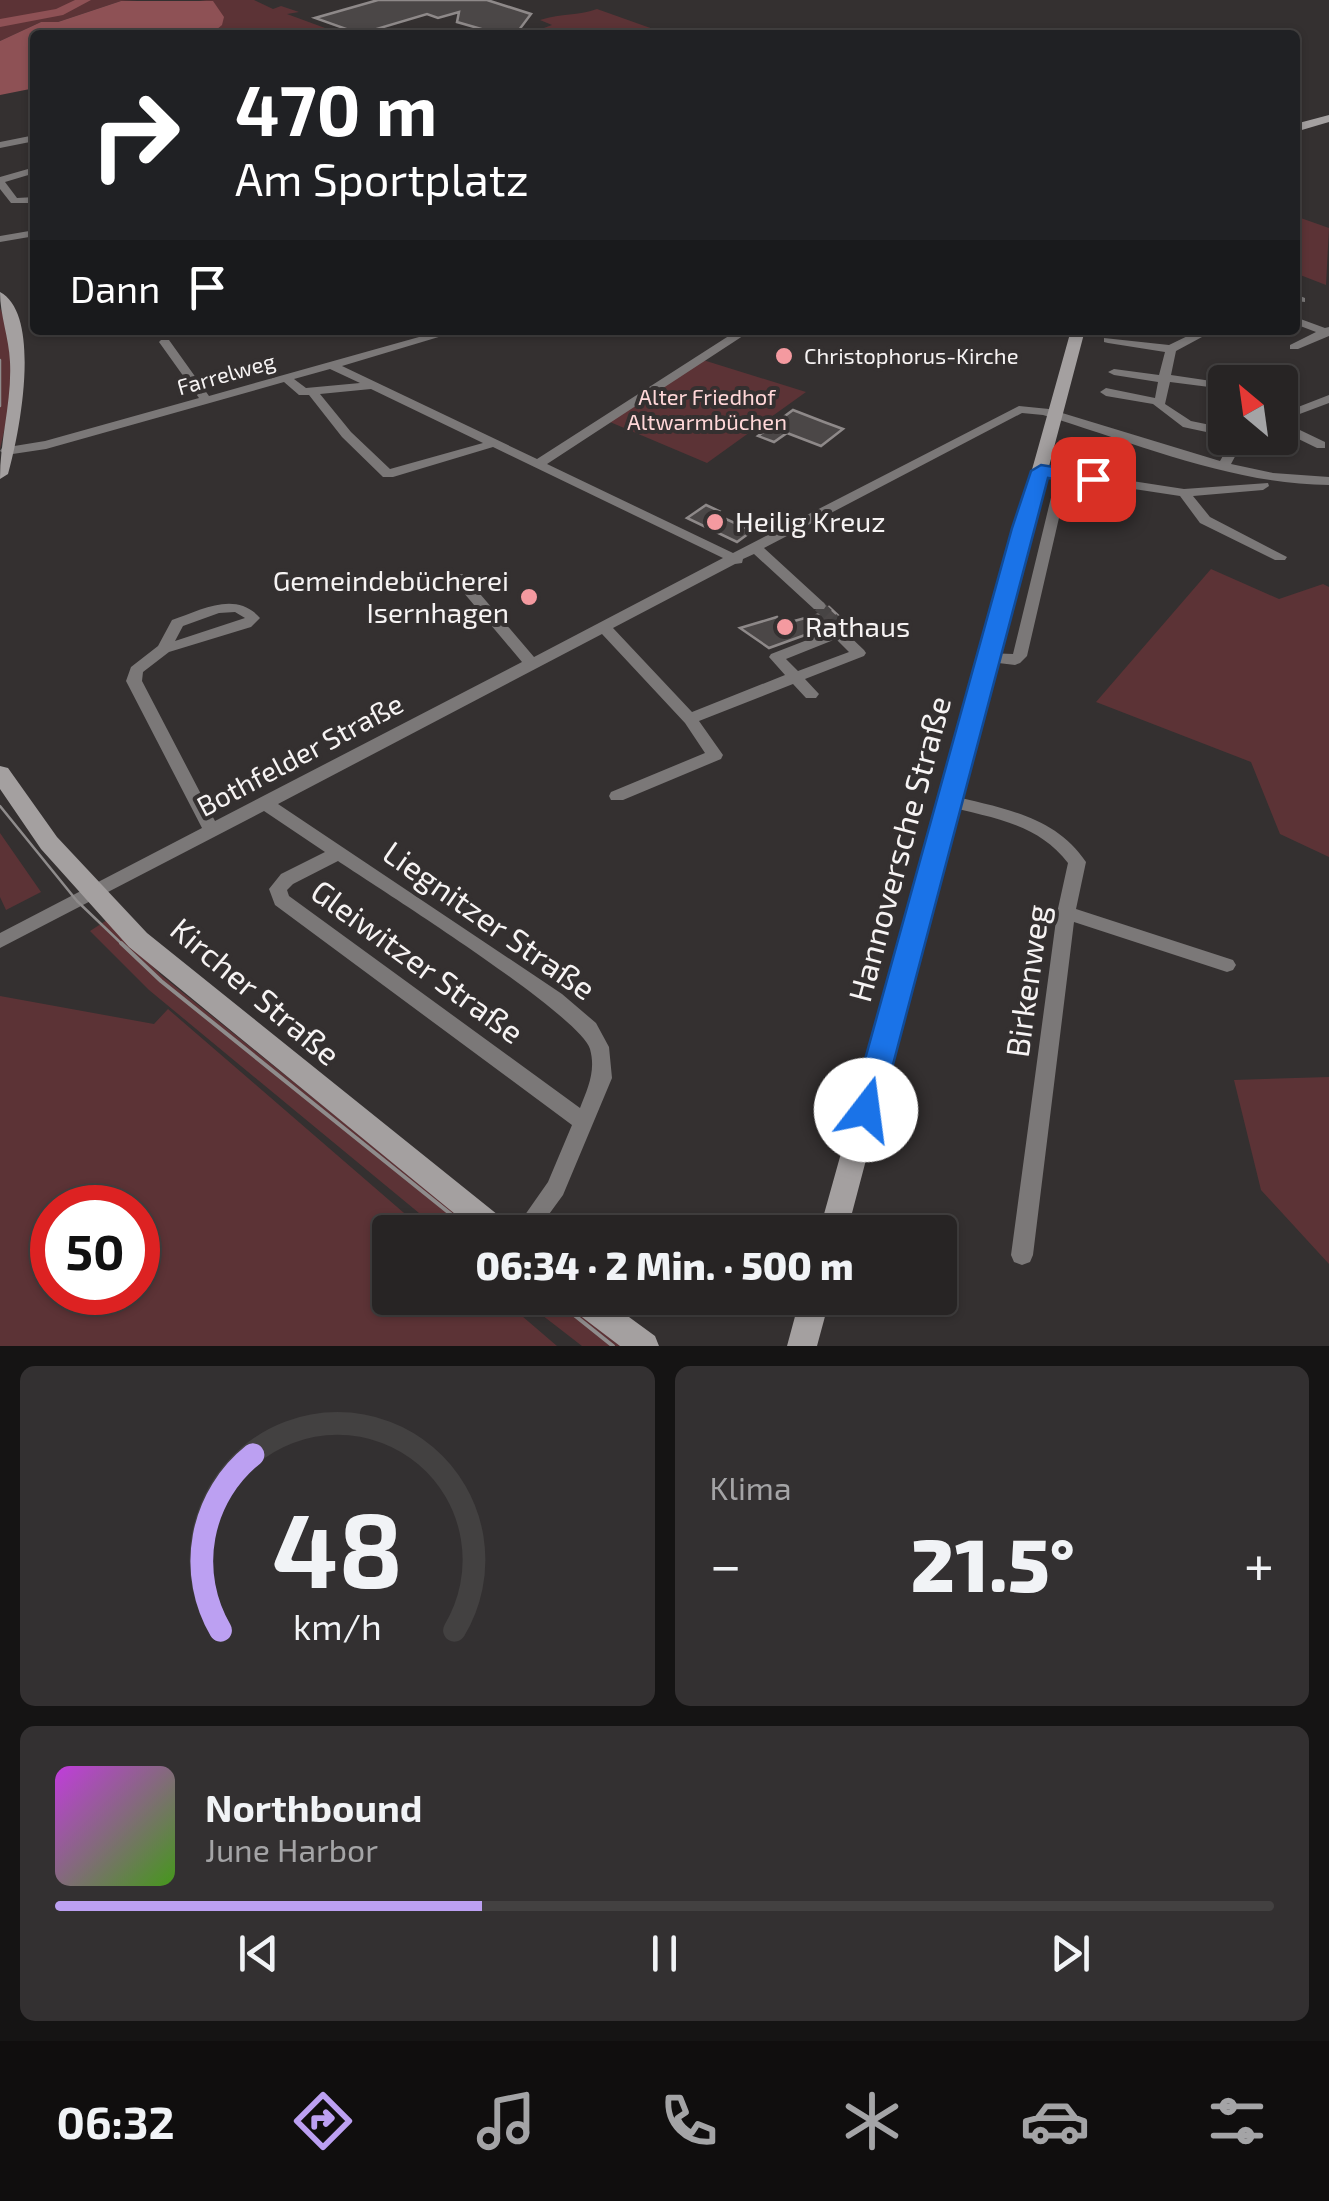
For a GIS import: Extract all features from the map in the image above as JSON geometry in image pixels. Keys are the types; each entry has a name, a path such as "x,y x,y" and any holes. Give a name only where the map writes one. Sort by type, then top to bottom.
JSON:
{"main road":[{"path":"1300,127 1329,118"},
{"path":"0,296 16,333 19,382 0,474"},
{"name":"Hannoversche Straße","path":"838,1215 987,658 1052,473 1056,416 1077,335"},
{"name":"Kircher Straße","path":"0,773 49,842 170,968 477,1215"},
{"path":"602,1315 638,1343"},
{"path":"802,1346 810,1315"}],"street":[{"path":"0,146 30,139"},
{"path":"30,172 0,182 14,201 10,207 30,202"},
{"path":"0,240 30,234"},
{"path":"1300,322 1328,332"},
{"path":"1294,347 1328,332"},
{"name":"Farrelweg","path":"6,451 46,445 286,378 416,335"},
{"path":"536,465 738,335"},
{"path":"1108,340 1171,349 1197,335"},
{"path":"165,342 206,400"},
{"path":"1171,349 1159,402 1162,410 1178,420 1208,428"},
{"path":"331,365 737,560"},
{"path":"1114,372 1208,384"},
{"path":"286,378 296,390 314,392 368,386"},
{"path":"314,392 314,401 331,421 349,433 383,472 396,473 491,444"},
{"path":"1106,392 1159,402"},
{"path":"1298,414 1329,399"},
{"name":"Bothfelder Straße","path":"0,941 1014,413 1056,416 1290,480 1329,482"},
{"path":"1298,432 1321,445"},
{"path":"1225,464 1230,455"},
{"path":"1052,473 1184,492 1263,486"},
{"path":"1184,492 1206,520 1280,558"},
{"path":"756,549 819,606"},
{"path":"458,577 530,664"},
{"path":"164,649 176,623 235,605 247,609 252,618 246,624 164,649 136,670 134,681 212,831"},
{"path":"604,627 690,719 715,755 617,796"},
{"path":"690,719 795,677 859,652 838,628 776,657 795,677 811,694"},
{"name":"Birkenweg","path":"950,801 1042,825 1065,843 1077,862 1066,913 1022,1255"},
{"name":"Liegnitzer Straße","path":"265,804 555,999 589,1028 599,1047 602,1078 556,1188 536,1215"},
{"name":"Gleiwitzer Straße","path":"338,853 287,879 278,889 281,900 584,1122"},
{"path":"1066,913 1227,965"}],"green space":[{"path":"0,0 138,0 121,1 58,22 41,22 0,41"},
{"path":"199,0 254,0 273,9 281,6 299,12 287,14 330,30 210,30 213,2"},
{"path":"597,9 656,30 538,30 552,25 540,20"},
{"path":"1300,218 1329,228 1326,285 1300,275"},
{"path":"0,308 12,360 0,449"},
{"name":"Alter Friedhof Altwarmbüchen","path":"703,360 806,392 707,463 610,422"},
{"path":"1211,569 1279,599 1323,584 1329,587 1329,857 1280,834 1251,762 1096,702"},
{"path":"0,833 41,892 6,910 0,897"},
{"path":"107,920 161,975 459,1215 421,1215 149,990 90,931"},
{"path":"0,996 154,1024 168,1009 406,1215 372,1215 372,1315 521,1315 557,1346 0,1346"},
{"path":"1329,1077 1329,1264 1261,1190 1234,1080"},
{"path":"542,1315 582,1315 621,1346 582,1346"}],"shaded area":[{"path":"121,1 213,1 224,17 216,30 30,30 30,89 0,95 0,41 41,22 58,22"}],"building":[{"path":"378,0 487,0 531,14 519,30 485,30 457,22 459,12 438,18 427,14 373,30 349,30 315,18"},
{"path":"793,410 843,429 821,446 787,433 774,442 758,436"},
{"name":"Heilig Kreuz","path":"706,505 719,511 715,514 752,531 737,542 687,518"},
{"name":"Rathaus","path":"829,607 844,621 769,648 740,628 777,617 783,624 824,613"}],"waterway":[{"path":"0,23 59,12 85,0"}],"tunnel":[{"path":"819,606 838,624"}],"tram line":[{"path":"0,360 0,406"},
{"path":"0,806 77,901 123,945"},
{"path":"121,943 161,981 452,1215"},
{"path":"574,1315 613,1346"}],"place":[{"name":"Christophorus-Kirche","path":"784,356"},
{"name":"Heilig Kreuz","path":"715,522"},
{"name":"Gemeindebücherei Isernhagen","path":"529,597"},
{"name":"Rathaus","path":"785,627"}],"route":[{"path":"866,1110 1022,528 1041,471 1093,479"}]}
